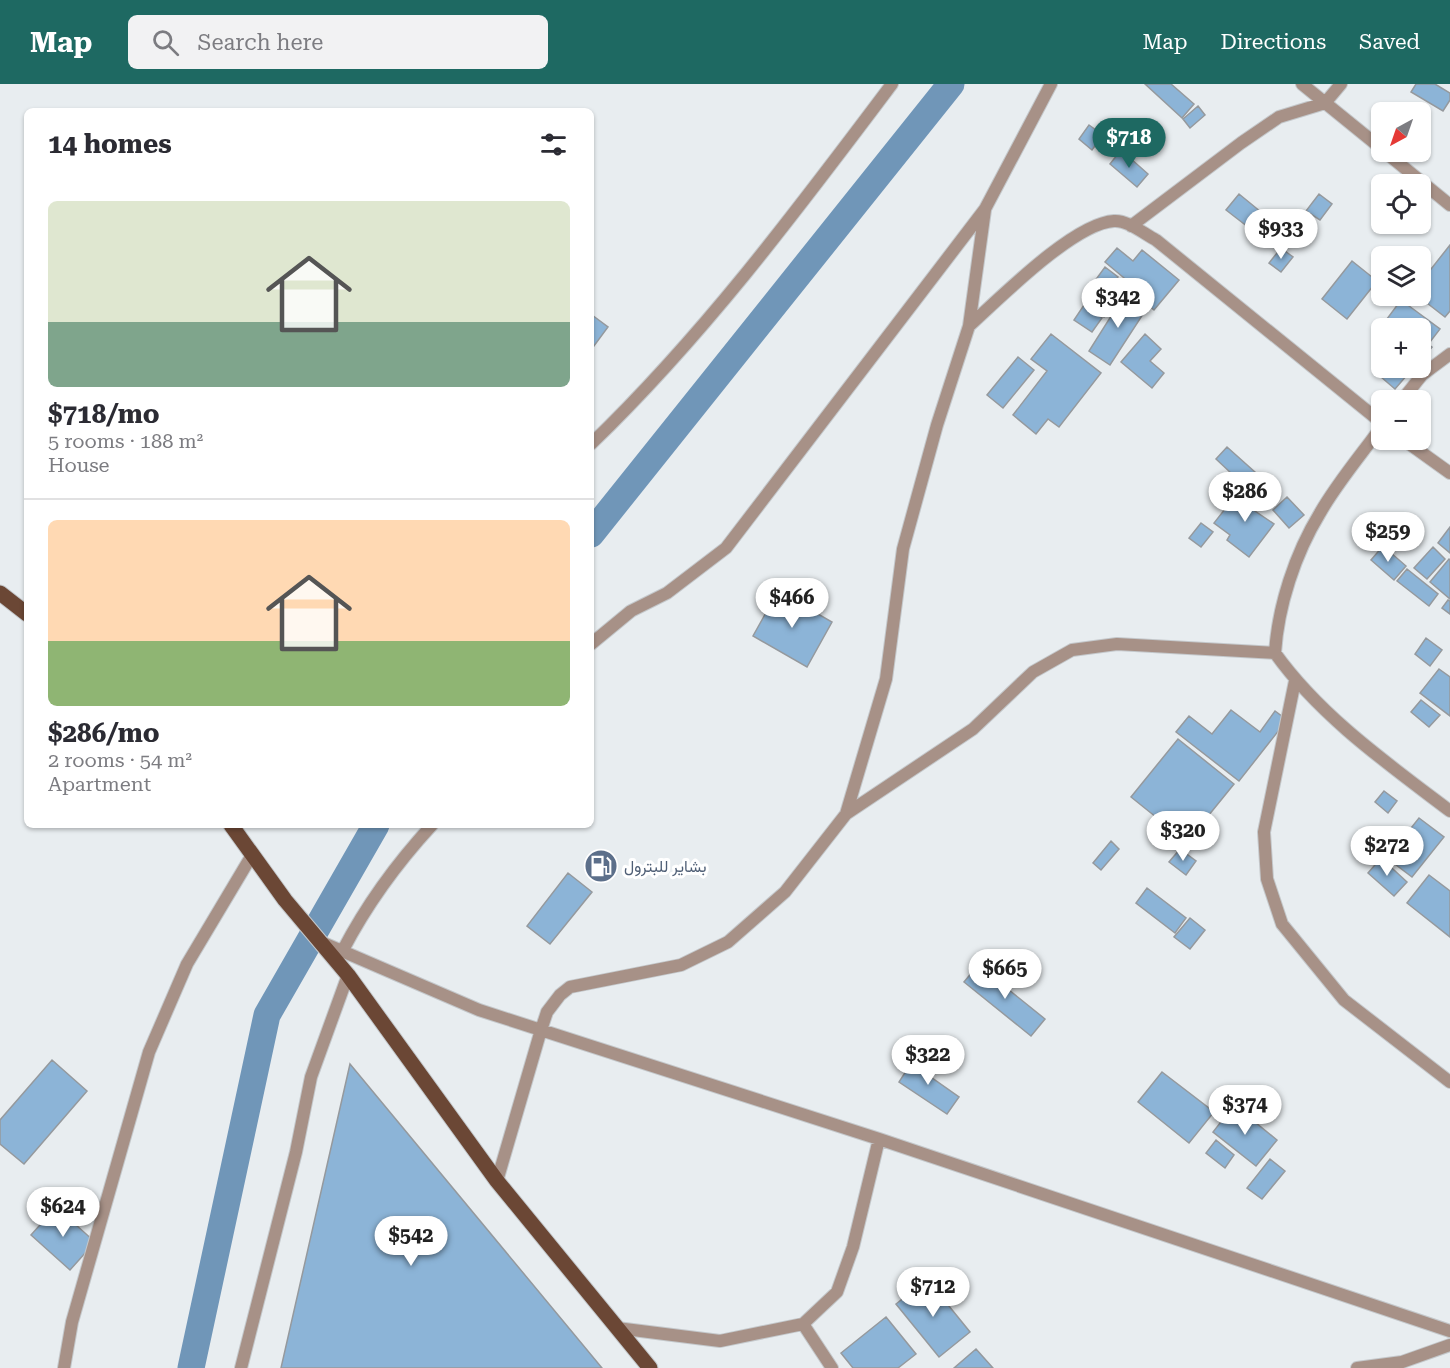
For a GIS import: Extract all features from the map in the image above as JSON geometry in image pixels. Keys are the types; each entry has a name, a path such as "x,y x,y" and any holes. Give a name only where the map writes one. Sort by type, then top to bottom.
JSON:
{"main road":[{"path":"0,593 24,612"},
{"path":"233,828 285,900 348,975 497,1181 650,1368"}],"street":[{"path":"594,441 646,391 710,318 815,186 892,84"},
{"path":"594,642 631,611 667,593 726,548 985,209 1051,84"},
{"path":"1302,84 1371,140"},
{"path":"1131,226 1279,117 1325,103 1341,84"},
{"path":"1398,162 1450,205"},
{"path":"846,814 886,679 903,549 937,425 969,326 985,209"},
{"path":"969,326 1029,272 1088,229 1115,221 1131,226 1156,240 1371,415"},
{"path":"1410,390 1422,375 1450,354"},
{"path":"1371,440 1319,513 1285,590 1277,620 1275,653 1295,681 1393,768 1450,811"},
{"path":"1418,450 1450,473"},
{"path":"497,1181 547,1012 560,995 570,987 681,965 728,942 785,892 846,814 973,729 1033,672 1072,650 1117,644 1275,653"},
{"path":"1295,681 1264,832 1267,879 1282,924 1344,1000 1450,1082"},
{"path":"343,950 362,914 405,854 429,828"},
{"path":"64,1368 72,1322 149,1053 188,964 252,855"},
{"path":"321,942 479,1010 879,1139 1450,1331"},
{"path":"241,1368 296,1152 311,1077 348,975"},
{"path":"617,1328 720,1341 804,1324 837,1292 853,1247 879,1139"},
{"path":"804,1324 832,1368"},
{"path":"1357,1368 1402,1362 1450,1345"}],"building":[{"path":"1145,84 1171,84 1194,104 1182,118"},
{"path":"1416,84 1435,84 1450,93 1450,100 1443,111 1411,92"},
{"path":"1198,106 1205,115 1190,128 1183,119"},
{"path":"1089,125 1103,135 1092,150 1079,139"},
{"path":"1121,150 1148,174 1137,187 1110,164"},
{"path":"1239,194 1261,212 1248,227 1226,210"},
{"path":"1319,194 1332,204 1320,220 1306,211"},
{"path":"1269,218 1283,228 1273,242 1259,232"},
{"path":"1450,245 1450,311 1445,317 1431,306 1431,269"},
{"path":"1117,248 1133,261 1142,250 1179,280 1154,310 1132,292 1136,288 1105,262"},
{"path":"1281,248 1293,257 1281,272 1269,263"},
{"path":"1352,261 1371,276 1371,289 1347,319 1322,299"},
{"path":"1105,267 1118,277 1108,292 1094,282"},
{"path":"1106,292 1117,300 1104,317 1094,310"},
{"path":"1125,294 1147,308 1110,365 1089,351"},
{"path":"1084,305 1102,318 1092,332 1074,320"},
{"path":"1397,306 1409,306 1425,318 1388,318"},
{"path":"594,316 608,327 594,346"},
{"path":"1431,322 1440,329 1431,341"},
{"path":"1051,334 1101,373 1059,427 1048,419 1036,434 1013,415 1047,371 1031,359"},
{"path":"1145,334 1161,349 1150,361 1164,373 1152,388 1121,362"},
{"path":"1018,357 1034,370 1003,408 987,395"},
{"path":"1382,378 1404,378 1395,389"},
{"path":"1227,447 1274,489 1267,497 1250,483 1232,503 1217,490 1232,474 1216,459"},
{"path":"1252,488 1265,498 1255,511 1274,524 1249,557 1227,540 1230,535 1214,523 1229,504 1235,509"},
{"path":"1287,497 1304,515 1289,528 1273,510"},
{"path":"1201,523 1213,532 1201,547 1189,538"},
{"path":"1450,527 1450,553 1438,543"},
{"path":"1383,546 1406,566 1394,580 1371,560"},
{"path":"1433,547 1445,559 1427,579 1414,568"},
{"path":"1450,560 1450,599 1430,582"},
{"path":"1407,569 1438,594 1429,606 1397,581"},
{"path":"778,591 832,622 807,667 753,636"},
{"path":"1448,600 1450,601 1450,614 1442,608"},
{"path":"1426,638 1442,650 1430,666 1415,654"},
{"path":"1439,669 1450,677 1450,716 1420,693"},
{"path":"1421,700 1440,715 1429,727 1411,712"},
{"path":"1231,710 1260,732 1275,711 1287,720 1239,781 1176,732 1189,716 1212,734"},
{"path":"1178,739 1234,784 1187,842 1131,797"},
{"path":"1384,791 1397,801 1388,813 1375,802"},
{"path":"1419,818 1444,837 1412,877 1387,858"},
{"path":"1111,841 1119,849 1101,870 1093,863"},
{"path":"1180,849 1196,861 1186,875 1169,862"},
{"path":"1381,858 1407,882 1394,896 1368,873"},
{"path":"568,873 592,892 550,944 527,926"},
{"path":"1429,875 1450,891 1450,937 1407,903"},
{"path":"1147,888 1186,918 1175,933 1136,903"},
{"path":"1190,918 1205,930 1190,949 1174,937"},
{"path":"978,965 1045,1019 1031,1036 964,982"},
{"path":"915,1057 933,1069 928,1075 959,1097 947,1114 899,1082"},
{"path":"52,1060 87,1091 24,1164 0,1144 0,1120"},
{"path":"350,1064 602,1368 281,1368"},
{"path":"1162,1072 1214,1112 1189,1143 1138,1102"},
{"path":"1234,1105 1277,1140 1256,1166 1213,1132"},
{"path":"1216,1140 1234,1155 1225,1168 1206,1153"},
{"path":"1270,1159 1285,1171 1262,1199 1247,1188"},
{"path":"56,1207 95,1242 70,1270 31,1235"},
{"path":"927,1279 970,1332 939,1357 896,1304"},
{"path":"886,1317 916,1354 898,1368 853,1368 841,1353"},
{"path":"976,1349 993,1368 954,1368"}],"waterway":[{"path":"594,530 951,84"},
{"path":"191,1368 267,1015 374,828"}],"place":[{"name":"بشاير للبترول","path":"601,866"}]}
